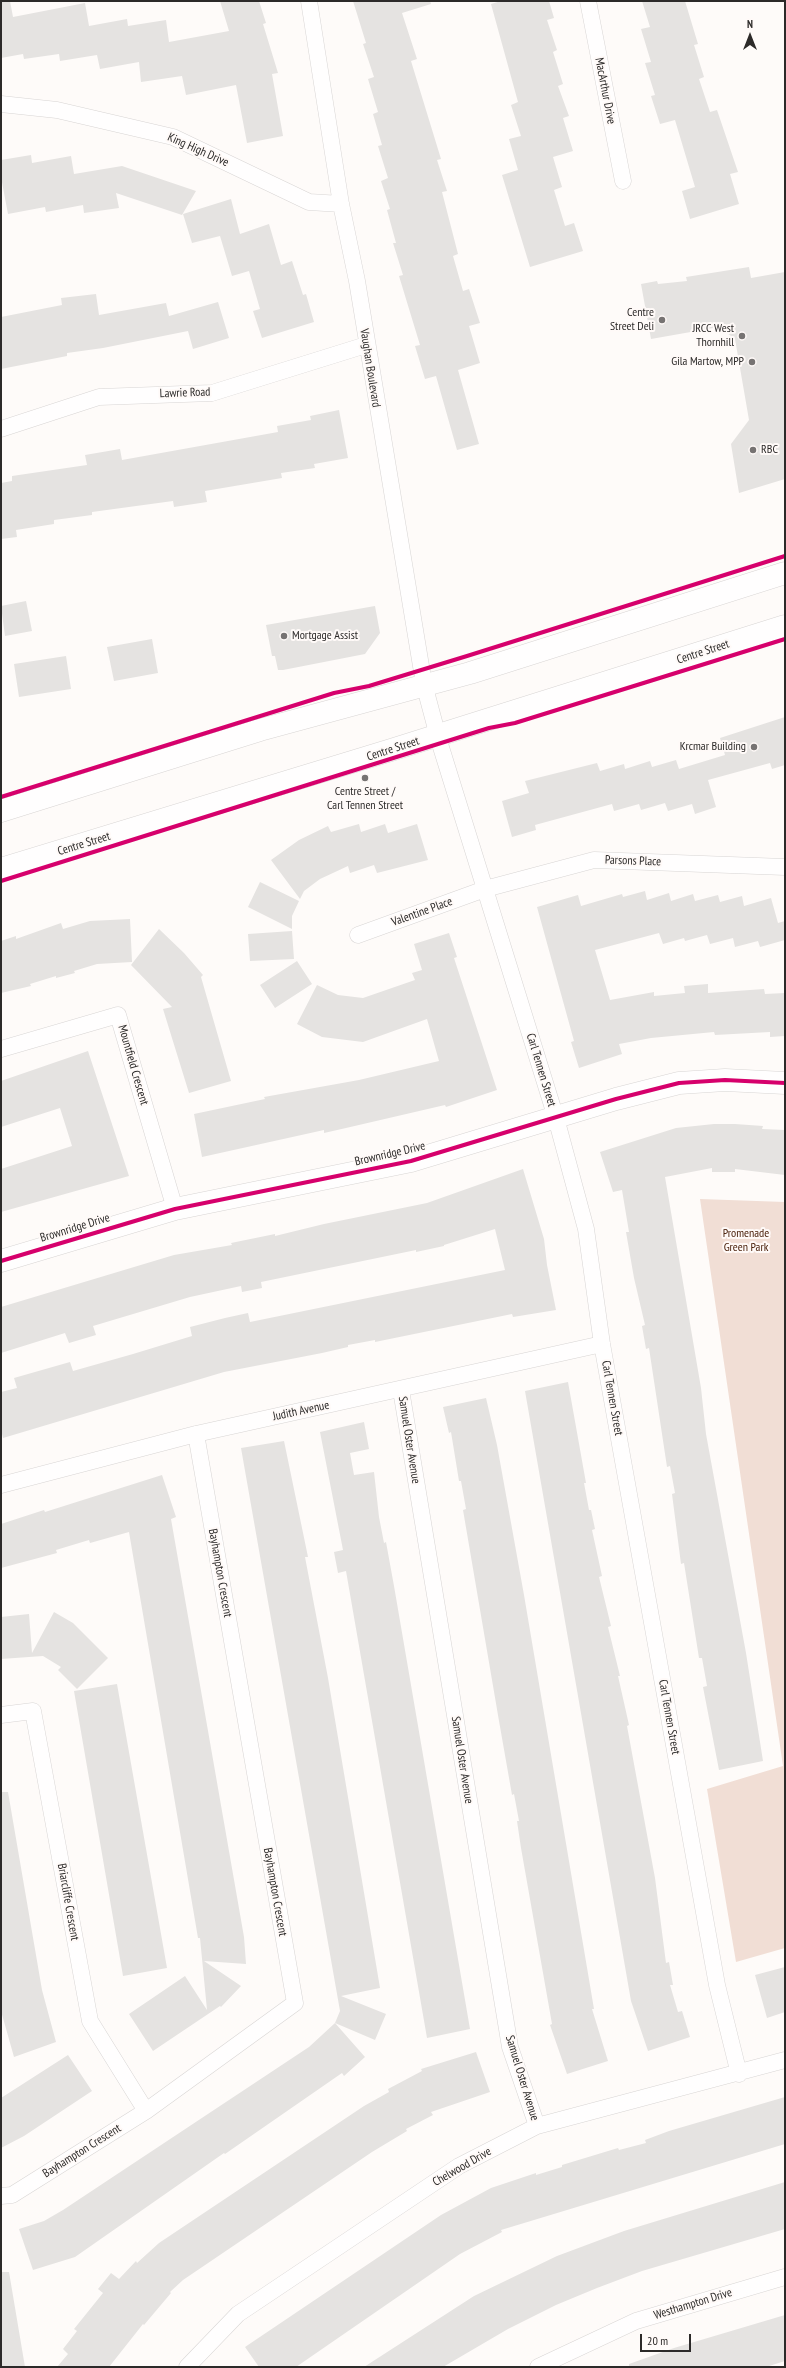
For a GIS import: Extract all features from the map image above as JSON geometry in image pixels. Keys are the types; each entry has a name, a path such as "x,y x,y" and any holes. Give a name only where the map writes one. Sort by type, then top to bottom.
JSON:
{"main road":[{"path":"1,811 260,730 424,684 470,673 785,573"},
{"name":"Centre Street","path":"1,869 438,735 785,626"},
{"name":"Brownridge Drive","path":"1,1261 175,1209 411,1160 679,1083 725,1080 785,1083"}],"street":[{"name":"Vaughan Boulevard","path":"309,1 341,204 357,281 366,345 424,684 438,735"},
{"name":"MacArthur Drive","path":"588,1 623,182"},
{"name":"King High Drive","path":"1,104 57,110 172,137 309,202 341,204"},
{"name":"Lawrie Road","path":"1,429 99,396 212,393 366,345"},
{"name":"Carl Tennen Street","path":"438,735 556,1118 586,1229 602,1344 716,1978 739,2074"},
{"name":"Parsons Place","path":"485,889 594,860 785,867"},
{"name":"Valentine Place","path":"358,935 485,889"},
{"name":"Mountfield Crescent","path":"1,1049 118,1015 175,1209"},
{"name":"Judith Avenue","path":"1,1485 196,1434 401,1390 602,1344"},
{"name":"Samuel Oster Avenue","path":"401,1390 510,2047 537,2126"},
{"name":"Bayhampton Crescent","path":"1,2196 12,2195 146,2111 295,2003 196,1434"},
{"name":"Briarcliffe Crescent","path":"1,1715 33,1711 90,2021 146,2111"},
{"name":"Chelwood Drive","path":"187,2367 238,2314 459,2166 537,2126 739,2074 785,2060"},
{"name":"Westhampton Drive","path":"538,2367 636,2321 785,2277"}],"green space":[{"name":"Promenade Green Park","path":"700,1199 785,1202 785,1948 736,1962 707,1789 783,1766"}],"building":[{"path":"1,1 10,1 13,17 85,3 89,26 127,19 128,26 166,20 169,42 229,31 220,1 259,1 266,23 263,24 278,73 272,74 283,136 247,143 236,85 186,95 182,76 141,82 139,62 100,69 97,55 60,61 59,54 24,59 23,54 1,58"},
{"path":"353,1 430,1 431,4 402,13 417,59 411,61 441,159 437,160 447,191 442,192 458,254 453,256 463,291 469,289 480,323 469,326 480,363 458,370 479,444 457,450 436,376 425,379 415,346 420,345 399,276 403,275 393,243 396,243 387,210 390,209 381,181 388,178 378,146 382,145 373,114 378,112 368,79 374,77 363,44 366,43"},
{"path":"501,1 549,1 554,18 547,20 557,50 553,52 563,84 558,86 569,116 563,118 573,151 553,157 562,187 554,190 565,226 574,223 583,251 530,267 502,175 518,170 509,139 521,136 511,105 518,102 491,4"},
{"path":"642,1 685,1 698,44 694,45 704,77 699,79 710,112 717,110 738,172 730,174 739,204 690,219 682,191 695,187 675,120 660,124 651,96 655,95 645,63 651,62 641,29 650,27"},
{"path":"31,155 32,163 71,156 74,174 122,166 196,191 182,215 116,193 119,208 84,213 83,205 46,212 45,207 8,214 1,177 1,160"},
{"path":"231,199 240,234 269,224 281,265 292,261 303,295 306,294 314,322 262,338 253,311 260,309 249,271 232,276 220,236 192,243 183,214"},
{"path":"749,267 751,278 785,272 785,479 739,493 731,444 749,420 735,339 719,327 651,339 641,284 657,281 658,284 687,281 686,277"},
{"path":"96,294 99,315 166,303 169,316 218,302 229,338 193,349 188,331 103,348 67,353 67,356 1,369 1,317 62,305 61,298"},
{"path":"339,410 348,458 314,464 315,468 281,473 282,478 205,491 207,502 174,507 173,501 92,512 92,515 54,520 54,524 16,530 17,537 1,539 1,483 12,481 12,476 87,465 85,455 120,449 122,460 278,432 277,426 311,420 310,416"},
{"path":"26,601 32,631 5,636 1,606"},
{"path":"375,606 380,633 365,654 278,670 275,656 272,656 266,625"},
{"path":"152,639 158,673 114,681 107,647"},
{"path":"66,656 71,689 19,697 14,664"},
{"path":"785,717 785,765 772,769 770,763 708,780 716,807 695,814 692,804 668,811 665,803 641,810 639,804 614,811 612,804 535,825 536,830 512,837 502,801 529,793 525,781 597,763 600,771 624,764 625,769 650,761 652,767 676,760 679,769 725,755 720,738"},
{"path":"359,824 361,832 385,824 388,833 417,824 428,860 377,873 374,865 350,873 348,866 320,879 304,891 300,899 271,860 299,840 328,826 331,832"},
{"path":"260,882 299,901 292,916 292,929 248,907"},
{"path":"645,891 647,900 669,893 671,901 693,894 695,901 718,895 720,902 742,896 744,906 771,898 778,923 785,921 785,940 760,947 758,941 735,947 733,938 710,944 707,935 685,941 684,938 663,944 659,933 595,950 610,1000 654,992 654,996 685,993 684,986 708,984 708,993 764,989 765,994 785,993 785,1036 770,1037 770,1032 715,1035 714,1032 651,1038 619,1044 622,1054 579,1068 571,1042 574,1041 537,907 578,895 581,906 622,894 623,897"},
{"path":"130,919 132,962 97,964 74,971 75,973 56,978 56,976 30,984 31,986 1,993 1,941 16,936 16,939 61,923 63,929 90,921"},
{"path":"159,929 184,953 203,975 201,977 231,1081 189,1093 163,1009 172,1007 131,965"},
{"path":"292,931 294,959 250,961 248,934"},
{"path":"449,933 457,957 454,958 497,1090 446,1107 445,1105 324,1133 324,1130 202,1157 194,1114 265,1099 264,1097 359,1080 439,1061 427,1019 363,1042 322,1037 297,1024 317,985 338,995 363,998 415,980 412,973 422,970 414,944"},
{"path":"297,961 312,984 275,1008 260,985"},
{"path":"88,1051 129,1176 1,1212 1,1169 72,1146 60,1108 1,1127 1,1081"},
{"path":"714,1124 763,1126 762,1129 785,1130 785,1175 735,1169 735,1172 712,1172 712,1168 665,1177 701,1388 706,1434 746,1653 763,1761 719,1770 703,1687 707,1686 702,1658 699,1658 684,1563 681,1564 672,1494 675,1493 670,1466 667,1467 649,1348 646,1349 642,1326 645,1325 634,1278 626,1232 629,1232 622,1190 613,1192 600,1152 676,1128"},
{"path":"523,1169 544,1239 547,1265 556,1310 513,1317 512,1314 375,1342 375,1340 348,1345 348,1347 322,1353 224,1372 3,1438 1,1430 1,1392 17,1388 14,1378 70,1362 73,1371 133,1354 192,1336 190,1327 225,1318 248,1313 250,1322 505,1270 495,1229 444,1246 416,1252 416,1250 261,1282 262,1288 242,1292 241,1286 190,1297 93,1326 96,1335 69,1343 65,1333 1,1353 1,1307 174,1255 232,1245 231,1243 275,1234 275,1236 324,1224 427,1203"},
{"path":"568,1382 586,1483 584,1483 589,1510 591,1510 595,1529 592,1530 602,1576 599,1577 611,1626 608,1627 620,1676 618,1676 629,1725 627,1726 655,1878 666,1963 669,1962 673,1985 670,1985 678,2012 682,2011 690,2037 648,2051 631,2001 525,1391"},
{"path":"486,1398 497,1445 524,1595 594,2009 592,2009 608,2061 567,2074 550,2025 552,2024 521,1848 517,1821 519,1821 514,1794 512,1795 463,1510 466,1509 461,1481 459,1481 451,1432 449,1433 443,1407"},
{"path":"364,1422 369,1449 350,1453 354,1475 374,1472 379,1517 384,1543 386,1542 394,1586 470,2029 427,2038 346,1571 338,1573 334,1552 343,1550 320,1432"},
{"path":"284,1441 308,1557 305,1557 328,1678 380,1988 341,1996 386,2014 375,2040 335,2023 340,2011 241,1448"},
{"path":"162,1475 176,1517 171,1519 244,1937 246,1964 204,1961 241,1986 221,2007 220,2006 153,2051 129,2014 185,1976 207,2010 200,1938 198,1938 129,1532 90,1543 89,1540 56,1550 57,1553 1,1568 1,1524 44,1510 45,1512"},
{"path":"54,1612 73,1623 108,1658 77,1689 58,1670 61,1667 43,1656 1,1659 1,1617 29,1614 32,1653"},
{"path":"117,1684 167,1968 123,1976 74,1691"},
{"path":"1,1792 8,1792 42,1990 56,2042 14,2057 1,2011"},
{"path":"785,1967 785,2012 767,2018 755,1975"},
{"path":"335,2023 365,2057 344,2076 342,2073 75,2257 33,2270 19,2229 44,2221 63,2210 309,2047"},
{"path":"476,2052 490,2092 431,2112 433,2115 406,2129 407,2131 372,2152 183,2280 170,2292 171,2293 144,2325 143,2324 109,2367 57,2367 68,2354 63,2349 77,2331 74,2329 103,2293 98,2289 111,2273 119,2279 136,2261 137,2263 159,2243 364,2106 389,2092 388,2089 422,2071 421,2069"},
{"path":"68,2055 92,2091 24,2136 1,2148 1,2098"},
{"path":"785,2097 785,2144 501,2230 502,2232 460,2254 296,2367 259,2367 245,2347 441,2215 491,2188 536,2173 536,2175 562,2167 562,2165 618,2148 619,2150 646,2143 645,2140 669,2131"},
{"path":"785,2182 785,2229 642,2271 597,2288 556,2305 508,2329 443,2367 364,2367 474,2296 557,2256 624,2231"},
{"path":"1,2272 9,2272 25,2367 1,2367"},
{"path":"785,2315 785,2361 766,2367 629,2367 629,2364 674,2348"}],"cycle path":[{"path":"1,797 334,693 369,686 467,656 785,556"},
{"path":"1,881 489,728 515,723 785,639"},
{"path":"1,1261 175,1209 411,1161 616,1099 679,1083 725,1080 785,1083"}],"place":[{"name":"Centre Street Deli","path":"662,320"},
{"name":"JRCC West Thornhill","path":"742,336"},
{"name":"Gila Martow, MPP","path":"752,362"},
{"name":"RBC","path":"753,450"},
{"name":"Mortgage Assist","path":"284,636"},
{"name":"Krcmar Building","path":"754,747"},
{"name":"Centre Street / Carl Tennen Street","path":"365,778"}]}
